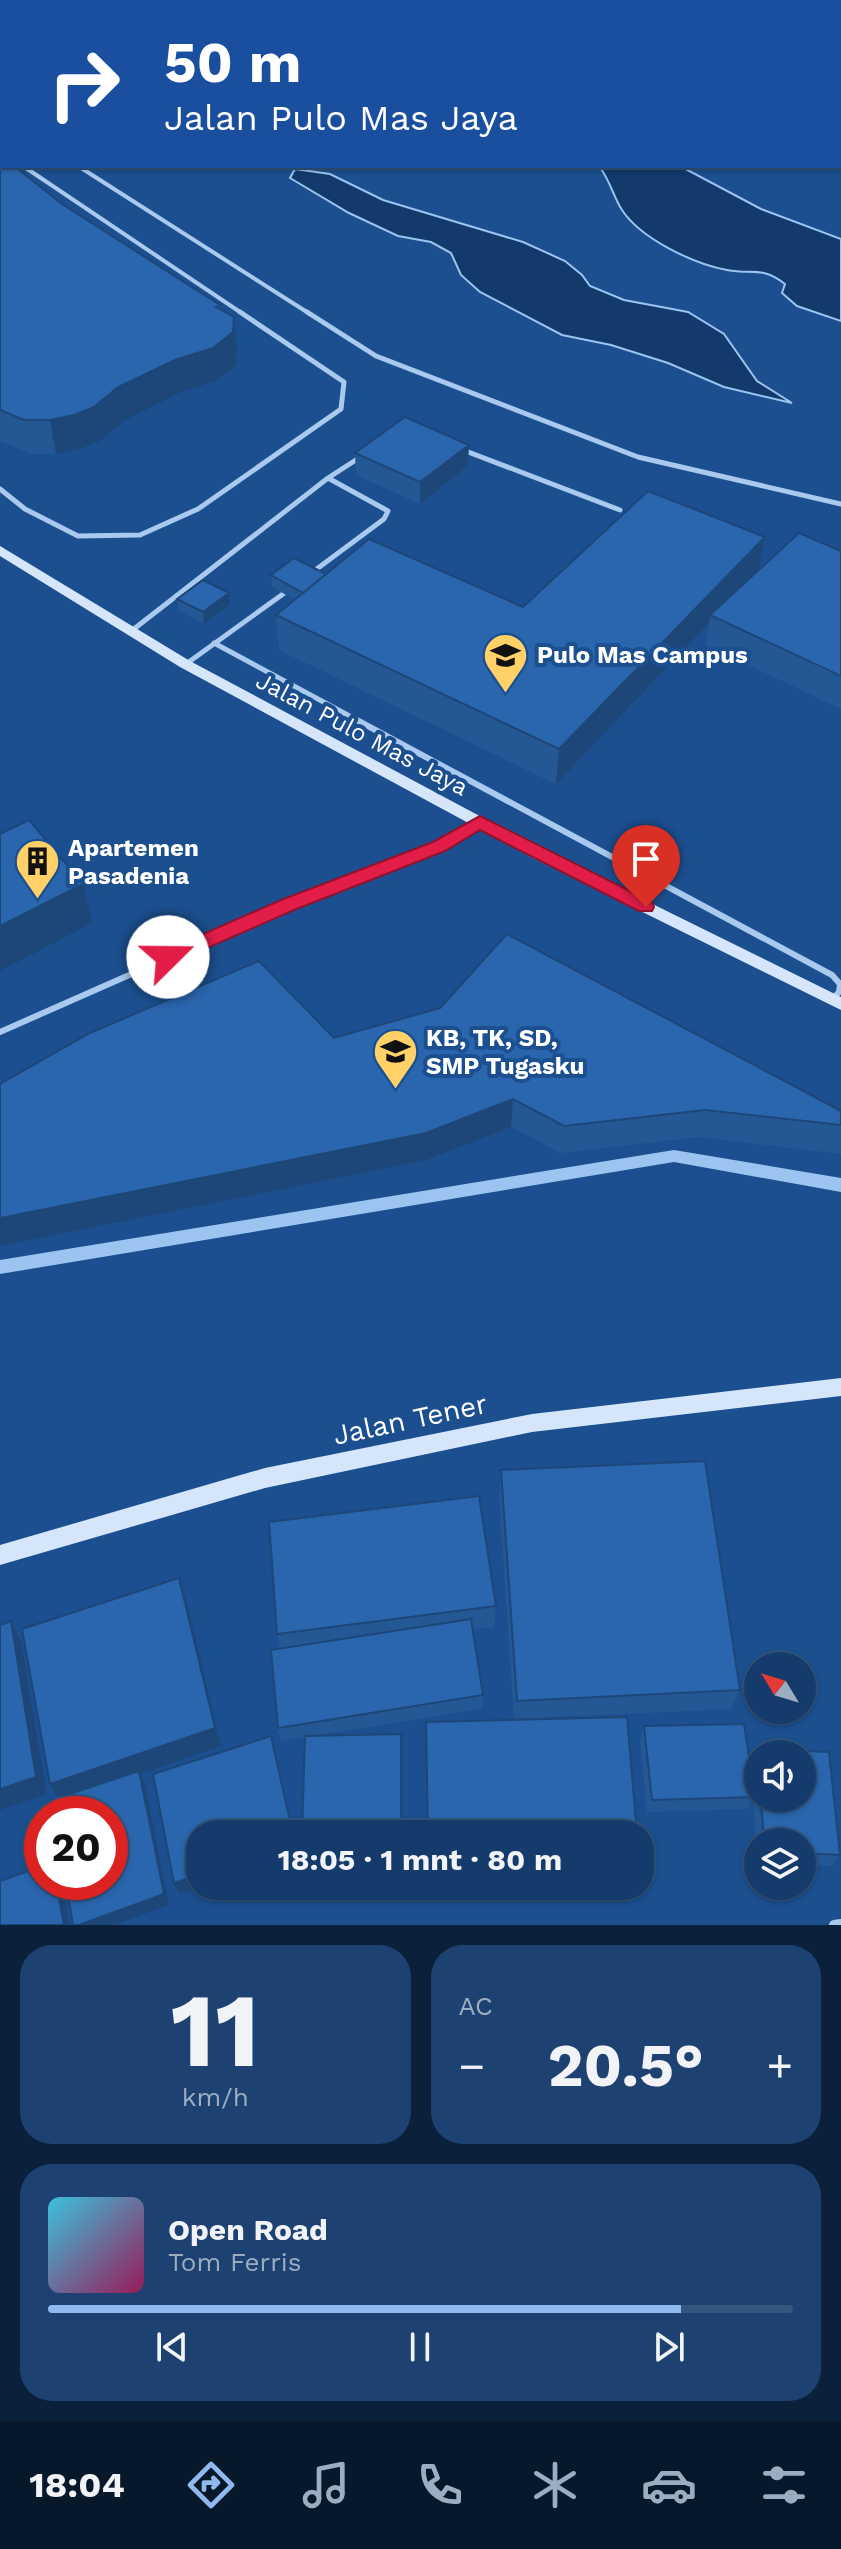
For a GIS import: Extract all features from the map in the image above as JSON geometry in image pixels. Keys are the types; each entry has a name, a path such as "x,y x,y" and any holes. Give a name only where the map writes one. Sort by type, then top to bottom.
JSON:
{"street":[{"name":"Jalan Pulo Mas Jaya","path":"0,550 185,664 480,822 837,1002"},
{"name":"Jalan Tener","path":"0,1555 265,1478 532,1423 841,1387"},
{"path":"834,1925 841,1924"}],"lane":[{"path":"0,489 25,509 78,536 140,535 198,509 341,409 344,382 26,168"},
{"path":"81,168 376,356 638,457 841,504"},
{"path":"462,450 620,510"},
{"path":"130,632 328,478 367,453"},
{"path":"308,576 384,519 388,511 328,478"},
{"path":"185,664 283,594"},
{"path":"214,643 839,980 837,1002"},
{"path":"0,1032 288,905 439,847 480,822"}],"water":[{"path":"600,168 684,168 761,209 841,239 841,321 797,306 782,293 785,284 770,275 714,267 669,249 631,221"},
{"path":"295,169 330,174 383,200 523,242 565,261 590,286 624,300 688,312 724,334 757,381 792,403 724,387 668,363 611,345 562,335 480,292 461,275 451,253 431,242 398,236 349,213 290,178"}],"building":[{"path":"0,168 17,168 62,204 234,317 233,332 213,348 175,360 118,387 94,407 74,415 50,420 24,420 0,410"},
{"path":"405,417 469,445 420,482 355,453"},
{"name":"Pulo Mas Campus","path":"648,491 765,537 559,749 276,615 369,539 523,607"},
{"path":"799,533 841,551 841,676 710,615"},
{"path":"294,558 326,574 303,593 271,575"},
{"path":"203,580 229,593 203,612 177,599"},
{"path":"29,820 83,884 0,926 0,834"},
{"name":"KB, TK, SD, SMP Tugasku","path":"507,934 841,1111 841,1125 705,1110 564,1126 513,1099 426,1133 0,1218 0,1084 90,1033 259,961 334,1038 440,1008"},
{"path":"705,1461 740,1690 517,1701 501,1470"},
{"path":"479,1496 496,1606 277,1634 269,1522"},
{"path":"179,1578 215,1728 50,1784 22,1629"},
{"path":"471,1619 483,1695 278,1728 271,1650"},
{"path":"11,1621 36,1777 0,1789 0,1625"},
{"path":"627,1717 636,1820 428,1820 426,1722"},
{"path":"744,1724 746,1740 744,1740 744,1797 652,1800 644,1726"},
{"path":"401,1734 401,1820 302,1820 305,1736"},
{"path":"271,1736 290,1820 186,1820 186,1879 174,1883 153,1774"},
{"path":"816,1751 829,1752 840,1855 816,1854 816,1828 763,1828 762,1812 816,1812"},
{"path":"139,1771 164,1894 73,1925 69,1900 128,1900 128,1796 64,1796"},
{"path":"24,1872 24,1900 59,1900 64,1925 0,1925 0,1881"}],"waterway":[{"path":"0,1267 674,1156 841,1185"}],"place":[{"name":"Pulo Mas Campus","path":"506,694"},
{"name":"Apartemen Pasadenia","path":"37,901"},
{"name":"KB, TK, SD, SMP Tugasku","path":"395,1091"}],"route":[{"path":"168,957 288,905 439,847 480,822 646,907"}]}
